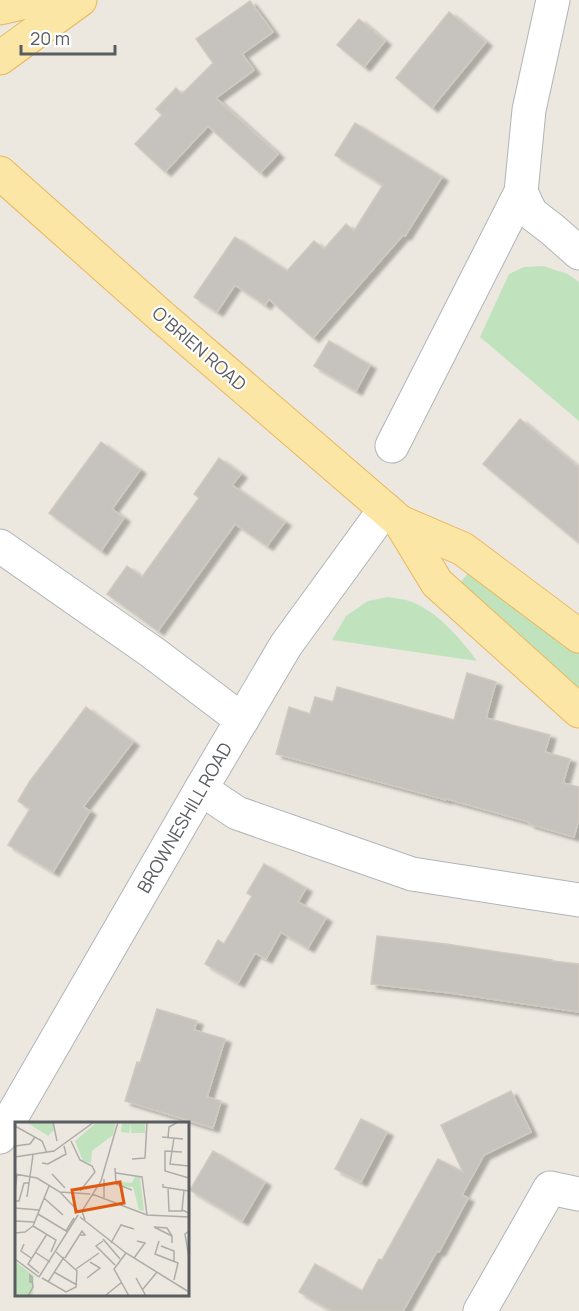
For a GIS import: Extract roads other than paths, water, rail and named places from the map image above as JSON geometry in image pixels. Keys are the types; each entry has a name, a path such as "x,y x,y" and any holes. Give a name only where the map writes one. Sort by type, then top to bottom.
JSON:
{"main road":[{"path":"0,8 35,0"},
{"path":"0,58 80,0"},
{"name":"O'BRIEN ROAD","path":"0,173 162,317 393,516 464,549 579,636"},
{"name":"O'BRIEN ROAD","path":"393,516 437,583 579,711"}],"street":[{"path":"392,446 521,192 529,110 553,0"},
{"path":"521,192 531,213 579,253"},
{"name":"BROWNESHILL ROAD","path":"0,1137 286,645 393,516"},
{"path":"0,546 153,652 242,720"},
{"path":"201,789 237,813 412,874 579,900"},
{"path":"480,1311 550,1188 579,1194"}]}
